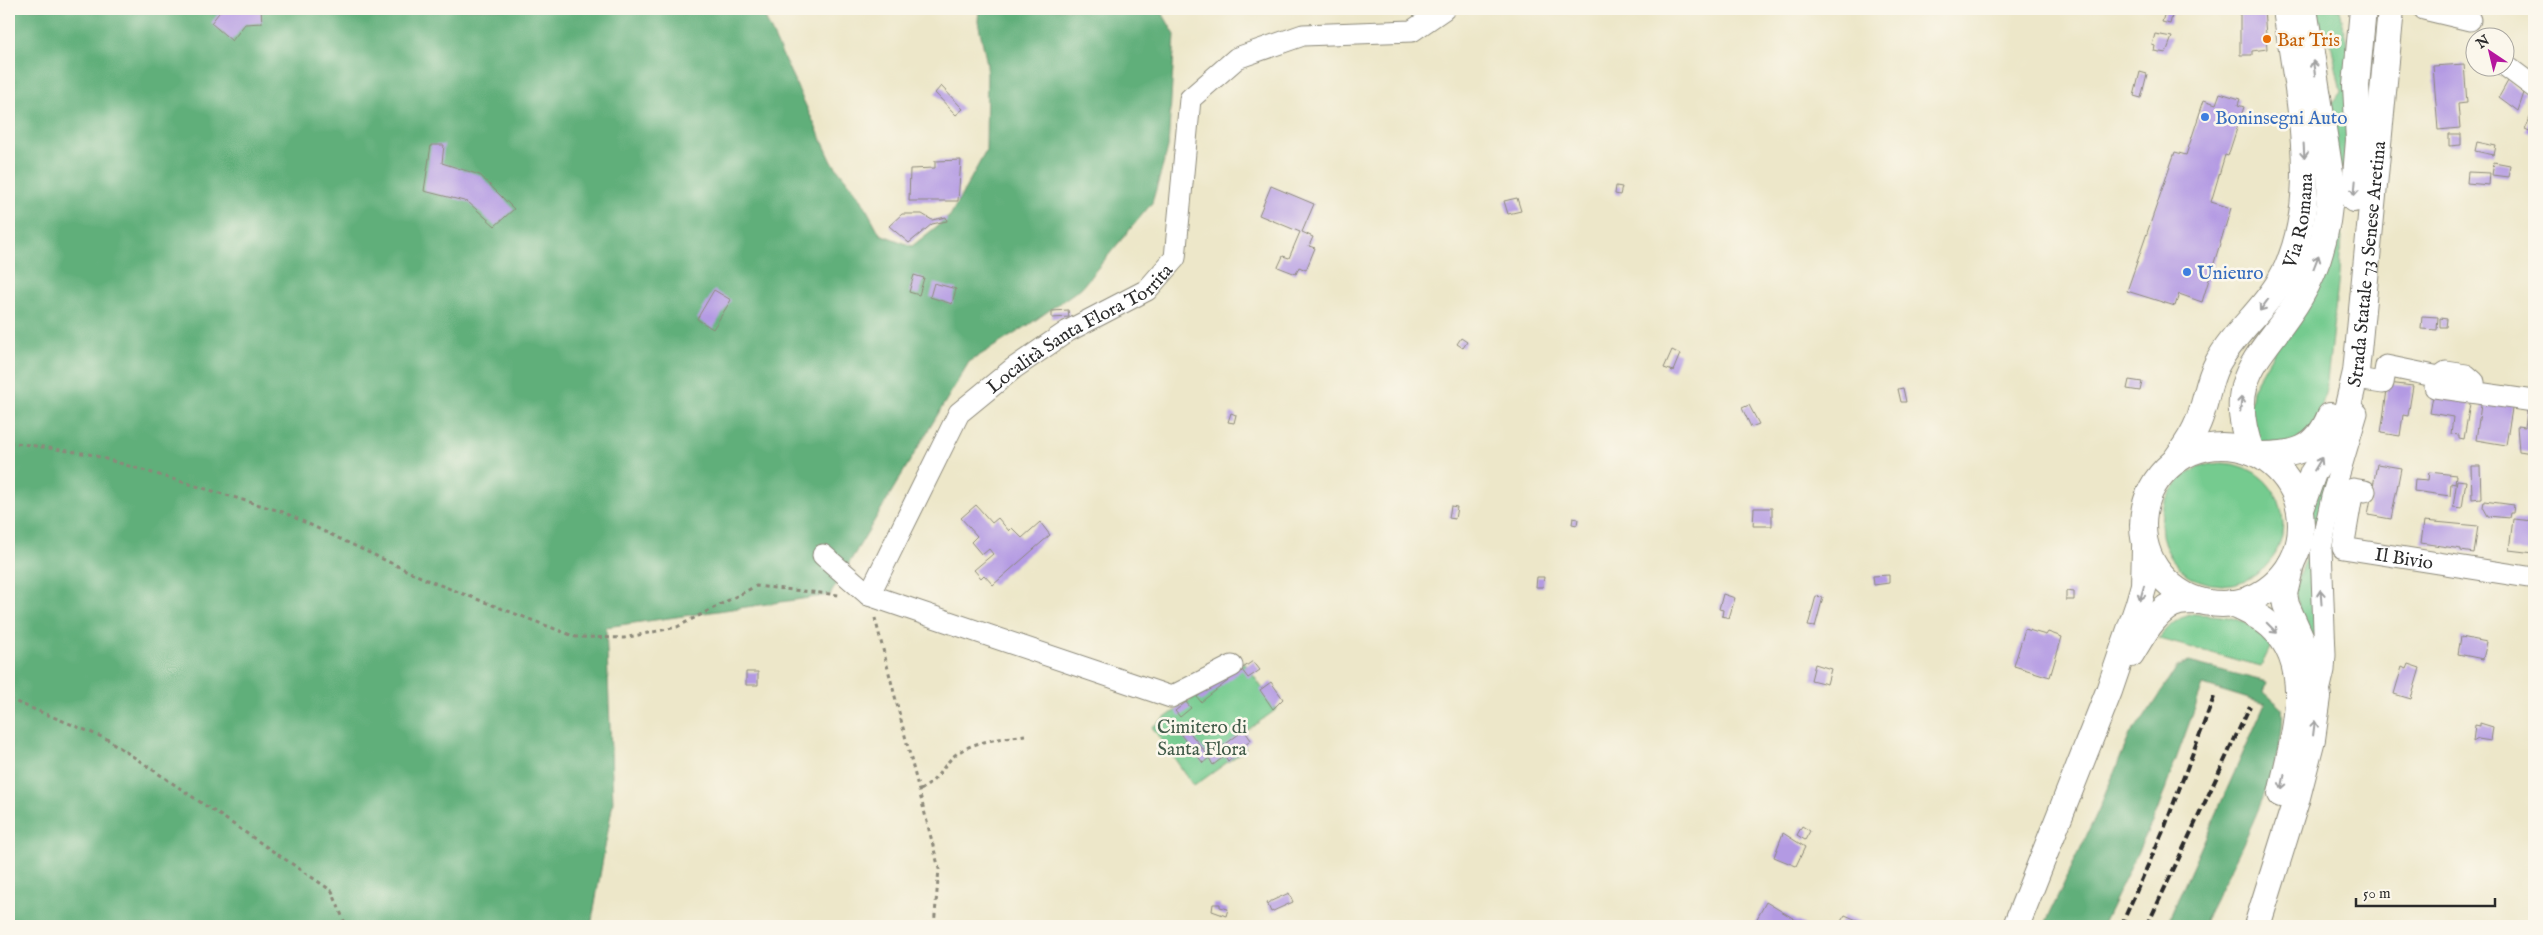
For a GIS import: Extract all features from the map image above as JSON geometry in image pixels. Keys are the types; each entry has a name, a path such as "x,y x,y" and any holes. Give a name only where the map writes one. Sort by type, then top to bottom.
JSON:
{"main road":[{"name":"Via Romana","path":"2175,461 2195,431 2216,365 2237,336 2262,309 2280,282 2290,258 2303,208 2305,182 2302,116 2286,9"},
{"name":"Via Romana","path":"2256,453 2242,428 2240,408 2244,388 2258,354 2300,297 2323,244 2330,206 2331,179 2304,9"},
{"name":"Strada Statale 73 Senese Aretina","path":"2109,691 2143,634 2160,613 2177,602 2231,603 2255,597 2276,583 2292,563 2300,536 2300,509 2313,473 2338,434 2348,406 2356,372 2368,146 2356,86 2363,9"},
{"path":"2368,146 2377,9"},
{"name":"Strada Statale 73 Senese Aretina","path":"2016,926 2109,691 2144,585 2145,545 2143,522 2147,498 2158,477 2175,461 2192,451 2212,446 2231,446 2256,453 2288,455 2304,448 2314,440 2327,424 2336,401 2368,146 2391,9"},
{"name":"Strada Statale 73 Senese Aretina","path":"2256,453 2279,469 2292,488 2300,509"},
{"name":"Strada Statale 73 Senese Aretina","path":"2145,545 2156,570 2175,589 2199,601"},
{"path":"2258,926 2299,792 2312,739 2318,697 2313,665 2286,604 2284,594 2292,563"},
{"path":"2231,603 2257,615 2272,626 2285,642 2296,667 2298,698 2293,738 2280,796 2240,926"}],"street":[{"name":"Località Santa Flora Torrita","path":"869,595 959,413 1014,368 1068,331 1148,290 1175,258 1190,99 1237,58 1303,35 1412,31 1444,9"},
{"path":"2349,9 2358,52"},
{"path":"2424,9 2472,22"},
{"path":"2516,74 2534,87"},
{"path":"2298,85 2320,102"},
{"path":"2318,697 2324,670 2321,548 2332,497 2347,452 2363,380 2376,243 2368,146"},
{"path":"2363,380 2383,383 2386,366 2440,377 2446,372 2466,375 2474,382 2475,392 2534,401"},
{"name":"Il Bivio","path":"2365,491 2353,489 2343,548 2534,578"},
{"path":"823,555 869,595 1171,696 1232,666"}],"path":[{"path":"9,442 89,454 283,512 427,580 576,637 624,638 677,627 756,586 846,596 869,595 939,869 934,926"},
{"path":"9,699 107,739 300,869 332,891 346,926"},
{"path":"920,790 930,785 954,756 971,745 1025,735"}],"green space":[{"path":"9,9 761,9 832,162 860,197 880,234 912,246 950,216 986,151 987,64 978,21 979,9 1160,9 1175,35 1168,148 1152,203 1081,288 1027,326 969,362 830,595 606,627 613,802 591,926 9,926"},
{"path":"2319,9 2340,9 2350,59 2339,275 2326,389 2320,414 2313,427 2291,444 2259,442 2248,418 2252,390 2318,275 2325,112 2341,91 2330,39 2322,31 2322,26 2318,25"},
{"path":"2331,457 2317,645 2310,643 2294,589 2315,532 2312,512"},
{"path":"2222,463 2245,467 2265,481 2279,501 2283,524 2279,547 2265,567 2245,581 2222,585 2199,581 2179,567 2165,547 2161,524 2165,501 2179,481 2199,467"},
{"path":"2194,614 2228,617 2246,623 2254,629 2271,646 2261,666 2159,639 2174,623"},
{"name":"Cimitero di Santa Flora","path":"1244,662 1277,709 1238,737 1246,749 1194,786 1152,727"},
{"path":"2189,662 2267,682 2264,692 2282,708 2282,732 2267,788 2241,849 2202,926 2166,926 2265,704 2203,685 2157,812 2102,926 2044,926 2099,809 2131,732 2144,718 2177,667"}],"building":[{"path":"222,9 261,9 262,23 245,24 232,41 211,23"},
{"path":"816,9 842,9 843,10 817,14"},
{"path":"851,9 868,9 868,10 851,13"},
{"path":"2166,9 2180,9 2178,14 2173,12 2170,24 2162,22"},
{"path":"2240,9 2264,9 2267,49 2252,51 2252,55 2240,55"},
{"path":"2155,34 2172,37 2166,53 2154,51 2155,46 2152,45"},
{"path":"2464,64 2467,103 2458,104 2460,128 2438,130 2433,66"},
{"path":"2140,72 2147,74 2141,98 2134,96"},
{"path":"2508,81 2524,93 2518,111 2499,97"},
{"path":"941,86 963,109 956,115 935,93"},
{"path":"2220,93 2240,99 2238,105 2244,107 2228,156 2225,155 2211,202 2231,208 2202,302 2179,294 2175,306 2127,291 2175,152 2186,155 2204,100 2216,104"},
{"path":"2534,108 2534,134 2525,130"},
{"path":"2449,134 2461,134 2461,145 2449,146"},
{"path":"2477,142 2496,146 2494,155 2475,151"},
{"path":"431,145 444,145 442,163 480,175 514,209 495,226 468,202 424,191"},
{"path":"961,160 958,201 909,201 910,169 935,168 935,161"},
{"path":"2494,162 2510,165 2508,177 2492,175"},
{"path":"2468,172 2490,173 2489,185 2467,183"},
{"path":"1271,186 1314,204 1302,232 1313,237 1309,246 1315,248 1306,270 1299,267 1296,274 1278,267 1283,256 1289,258 1300,232 1259,215"},
{"path":"1616,186 1622,187 1620,195 1615,194"},
{"path":"1517,198 1521,211 1508,214 1504,201"},
{"path":"902,214 922,214 932,220 946,217 947,221 932,224 909,243 889,226"},
{"path":"914,275 924,278 919,295 909,292"},
{"path":"934,283 956,289 952,304 930,297"},
{"path":"714,290 731,300 713,329 697,319"},
{"path":"1068,310 1069,317 1052,318 1052,311"},
{"path":"2422,316 2438,317 2437,330 2421,329"},
{"path":"2440,318 2447,319 2446,327 2440,327"},
{"path":"1461,338 1467,342 1463,348 1457,344"},
{"path":"1672,350 1680,354 1673,371 1664,368"},
{"path":"2129,380 2142,382 2140,391 2127,389"},
{"path":"2388,383 2413,386 2408,416 2403,415 2400,436 2381,433"},
{"path":"1903,388 1906,402 1901,402 1898,389"},
{"path":"2434,390 2471,398 2464,439 2459,438 2459,435 2451,434 2453,417 2430,413"},
{"path":"2482,398 2513,403 2506,445 2476,440"},
{"path":"1749,405 1759,424 1751,427 1742,408"},
{"path":"2528,405 2534,406 2532,453 2519,451 2517,426 2525,427"},
{"path":"1231,413 1236,415 1234,423 1228,422"},
{"path":"2377,464 2401,468 2391,519 2368,515"},
{"path":"2471,466 2480,466 2481,498 2472,499"},
{"path":"2429,472 2456,475 2455,484 2451,483 2450,496 2414,491 2415,479 2428,480"},
{"path":"2457,480 2466,481 2462,508 2453,507"},
{"path":"2484,501 2514,505 2513,513 2510,513 2509,518 2488,516 2483,507"},
{"path":"976,505 992,523 998,518 1009,531 1012,528 1022,538 1040,522 1050,535 993,585 984,575 981,578 974,570 993,554 989,549 982,555 971,542 977,536 961,518"},
{"path":"1451,506 1457,507 1455,519 1449,518"},
{"path":"1754,508 1772,508 1772,526 1753,526"},
{"path":"1573,518 1578,519 1577,525 1572,524"},
{"path":"2513,519 2534,521 2534,553 2509,550"},
{"path":"2424,521 2478,526 2474,553 2461,551 2461,549 2421,543"},
{"path":"1889,575 1889,583 1874,585 1873,576"},
{"path":"1537,577 1544,577 1543,587 1536,587"},
{"path":"2066,591 2074,592 2074,600 2066,600"},
{"path":"1723,594 1735,598 1729,618 1722,616 1723,610 1719,609"},
{"path":"1816,596 1823,597 1815,627 1808,626"},
{"path":"2025,629 2046,635 2048,632 2062,637 2050,677 2014,666"},
{"path":"2461,637 2487,642 2483,659 2458,654"},
{"path":"1253,661 1260,670 1248,678 1242,670 1201,702 1197,697 1239,663 1243,668"},
{"path":"1815,664 1831,669 1827,684 1811,680"},
{"path":"2408,664 2420,668 2411,699 2394,694 2402,667 2406,669"},
{"path":"746,672 758,672 758,685 746,685"},
{"path":"1271,682 1283,699 1273,709 1260,690"},
{"path":"1186,702 1191,708 1180,717 1175,711"},
{"path":"2480,723 2493,727 2491,741 2478,739 2473,742 2475,725 2480,726"},
{"path":"1188,730 1209,757 1244,730 1251,740 1228,761 1225,756 1213,765 1209,758 1203,763 1181,735"},
{"path":"1802,826 1810,831 1805,840 1797,835"},
{"path":"1783,833 1805,847 1796,866 1774,857"},
{"path":"1289,893 1293,902 1271,912 1267,903"},
{"path":"1766,902 1806,926 1753,926"},
{"path":"1213,904 1220,904 1220,907 1228,909 1226,916 1212,911"},
{"path":"1845,915 1852,918 1872,926 1838,926"}],"railway":[{"path":"2121,926 2164,829 2214,697"},
{"path":"2147,926 2250,706"}],"place":[{"name":"Bar Tris","path":"2267,39"},
{"name":"Boninsegni Auto","path":"2205,117"},
{"name":"Unieuro","path":"2187,272"}]}
